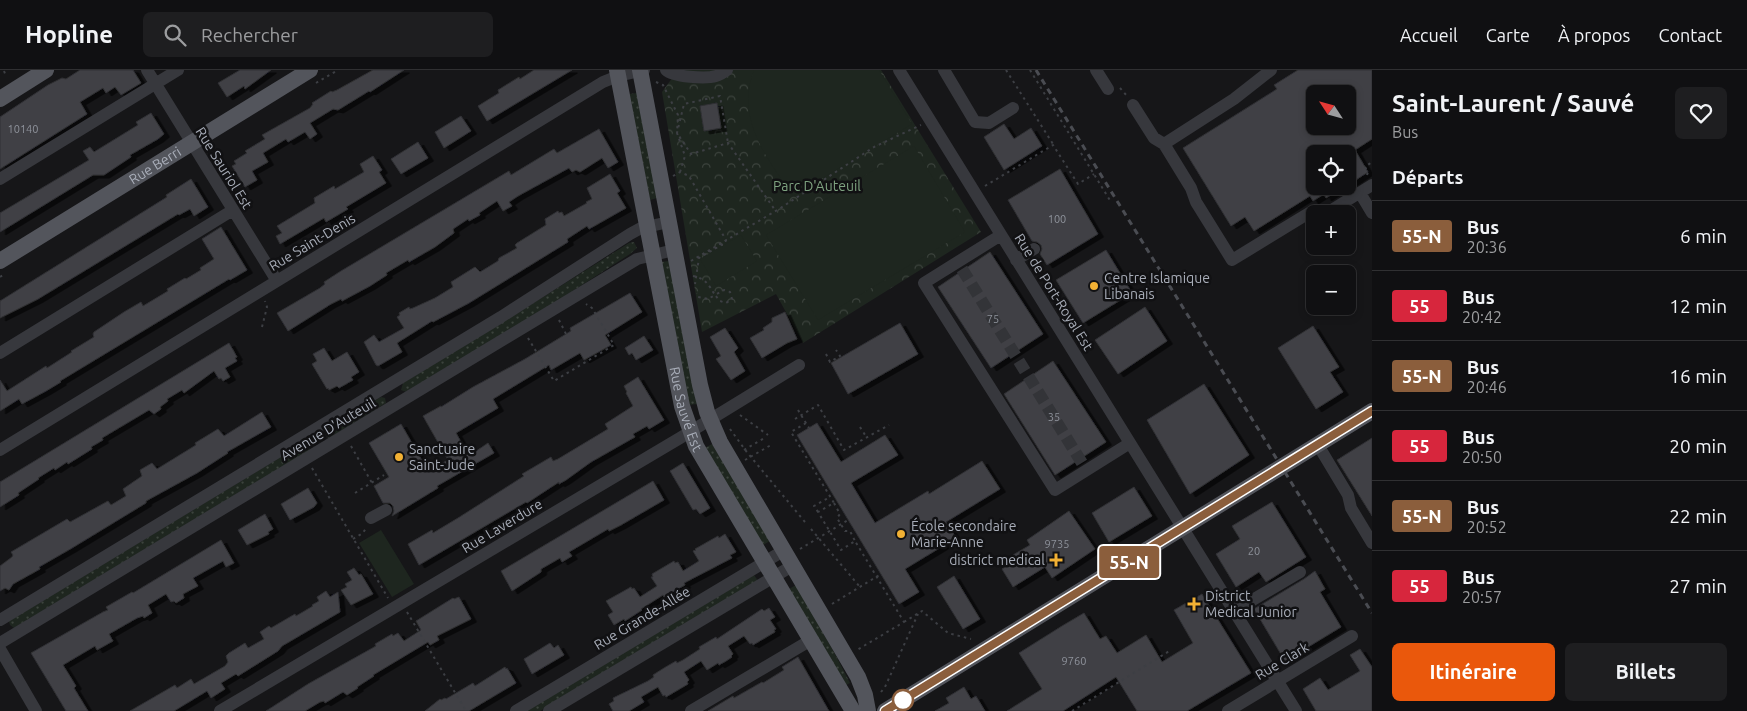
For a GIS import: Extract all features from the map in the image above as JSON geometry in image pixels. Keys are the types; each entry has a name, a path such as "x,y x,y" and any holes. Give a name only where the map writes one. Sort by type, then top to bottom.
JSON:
{"main road":[{"path":"0,99 46,70"},
{"name":"Rue Berri","path":"0,261 310,70"},
{"name":"Rue Sauvé Est","path":"641,70 702,397 710,419 729,458 790,556 862,684 868,711"},
{"name":"Rue Sauvé Est","path":"618,73 682,406 690,432 696,446 764,563 853,711"},
{"path":"885,711 1372,411"}],"street":[{"name":"Rue Sauriol Est","path":"147,70 277,281"},
{"path":"0,179 178,70"},
{"name":"Rue Saint-Denis","path":"0,450 618,73 641,70"},
{"path":"666,70 673,75 713,77 727,70"},
{"name":"Rue de Port-Royal Est","path":"899,70 1296,711"},
{"path":"944,70 975,122 989,123 1014,108"},
{"path":"1096,70 1113,88"},
{"path":"1164,144 1234,99 1271,70"},
{"path":"1132,102 1154,138 1164,144 1191,188 1196,202 1232,260 1309,213 1330,211 1360,193 1369,182"},
{"path":"1360,193 1372,213"},
{"path":"0,352 233,210"},
{"name":"Avenue D'Auteuil","path":"0,620 514,309 630,234 647,227 669,222"},
{"path":"1001,235 960,265 924,283 1055,490 1084,467 1130,443"},
{"path":"1016,260 1034,249"},
{"name":"Avenue D'Auteuil","path":"0,643 637,260 652,254 674,250"},
{"name":"Rue Laverdure","path":"220,711 690,432 799,365"},
{"path":"388,386 398,404"},
{"path":"312,432 323,449"},
{"path":"1318,445 1348,495 1351,508 1372,543"},
{"path":"370,522 386,510"},
{"path":"549,711 774,577 790,556"},
{"name":"Rue Grande-Allée","path":"516,711 764,563 790,556"},
{"path":"1234,612 1300,572"},
{"name":"Rue Clark","path":"1235,709 1277,681 1352,636"},
{"path":"691,711 811,640"},
{"path":"0,649 36,711"}],"path":[{"path":"1006,70 1078,184 1094,174"},
{"path":"1030,70 1111,202"},
{"path":"4,72 6,76"},
{"path":"653,81 663,85 678,115 677,133 685,156 680,172 671,177"},
{"path":"1113,88 1132,102"},
{"path":"728,143 692,154 677,133 684,104 720,96 728,143 775,211"},
{"path":"690,262 775,211 874,147 921,125"},
{"path":"983,187 1053,145"},
{"path":"1369,182 1368,172 1365,167 1372,162"},
{"path":"680,172 689,176 726,240"},
{"path":"691,269 692,276 697,277 701,278 708,284 715,295 720,301 726,303 732,299 730,292 724,290 715,295 708,299 698,297 695,283 697,277 699,258 725,243 726,240"},
{"path":"262,326 267,307 265,301"},
{"path":"527,336 554,381 614,345 592,308 584,302"},
{"path":"557,318 566,334"},
{"path":"826,354 830,362 840,356 836,350"},
{"path":"795,419 818,405 820,401"},
{"path":"818,405 844,450 889,425"},
{"path":"798,410 809,428"},
{"path":"738,454 767,436 740,415"},
{"path":"806,423 792,432 840,514 837,518 845,531 850,531 904,622"},
{"path":"727,426 729,426 744,450 805,522"},
{"path":"860,427 867,438"},
{"path":"349,443 372,483"},
{"path":"742,461 771,445"},
{"path":"311,466 389,600"},
{"path":"355,493 384,475"},
{"path":"830,496 814,506 841,550 855,541"},
{"path":"818,512 834,503"},
{"path":"790,556 848,520"},
{"path":"353,539 363,532 370,522"},
{"path":"812,529 860,587"},
{"path":"828,606 881,574"},
{"path":"406,611 466,711"},
{"path":"854,651 922,611 948,633 972,639"},
{"path":"881,692 918,614"},
{"path":"1072,711 1171,650"}],"green space":[{"name":"Parc D'Auteuil","path":"678,70 881,70 981,232 803,343 776,294 702,332 662,92"},
{"path":"754,70 879,70 912,124 793,196 764,152 751,121 748,105 749,88"},
{"path":"637,93 657,198 650,200 629,94"},
{"path":"914,146 965,232 818,320 766,235"},
{"path":"741,235 757,261 716,286 700,259"},
{"path":"634,242 637,248 630,254 520,325 406,392 401,390 403,383 629,243"},
{"path":"669,261 697,404 689,405 661,262"},
{"path":"381,397 385,398 386,403 329,438 326,436 325,430"},
{"path":"304,443 310,446 309,451 14,628 10,625 9,621"},
{"path":"712,444 770,541 763,545 705,448"},
{"path":"381,530 414,584 392,597 359,543"},
{"path":"754,575 758,581 540,711 525,711"},
{"path":"796,585 850,683 846,685 789,589"}],"building":[{"path":"80,70 133,70 141,83 121,95 115,87 106,93 103,88 80,102 87,114 0,169 0,117 48,85 62,78 66,79"},
{"path":"240,70 271,70 245,89 244,86 227,97 218,83"},
{"path":"373,70 404,70 370,92 338,110 333,109 310,123 317,134 310,139 305,132 288,142 286,139 263,153 268,162 252,171 257,180 245,187 232,166 236,164 234,161 247,153 245,151 265,139 262,135 310,108 312,103 331,91 337,90"},
{"path":"534,70 572,70 487,121 478,106 499,93 498,90"},
{"path":"1298,70 1372,70 1372,139 1356,149 1356,145 1306,145 1306,195 1322,195 1313,201 1310,196 1254,231 1245,217 1231,226 1183,148 1277,89 1274,85"},
{"path":"717,103 721,128 704,131 700,106"},
{"path":"151,113 164,134 158,139 130,155 131,157 104,175 93,175 0,232 0,213 89,160 83,151 90,147 94,152 138,125 136,122"},
{"path":"461,116 471,131 444,148 435,132"},
{"path":"1004,124 1014,139 1031,128 1042,146 1004,170 984,137"},
{"path":"599,129 618,162 608,168 602,158 580,172 576,170 572,172 569,168 518,196 509,202 512,206 503,211 497,201 479,213 480,215 469,221 468,219 453,229 454,233 435,247 386,273 387,275 370,286 342,301 341,299 331,304 288,331 277,313 320,288 325,284 324,282 341,271 509,171 511,175 554,149 557,153"},
{"path":"418,142 428,158 401,174 391,159"},
{"path":"1356,152 1368,172 1356,180"},
{"path":"373,156 382,170 379,172 386,183 346,207 348,209 326,222 324,218 280,244 276,236 282,233 277,226 315,203 314,198 334,186 335,189 364,172 360,164"},
{"path":"1060,169 1098,234 1047,265 1040,254 1041,245 1032,241 1008,200"},
{"path":"610,174 620,191 617,193 626,208 589,229 587,226 567,239 568,242 469,303 432,321 397,343 402,352 378,366 376,365 364,342 374,335 379,342 404,328 397,317 400,315 399,313 409,307 410,309 413,308 435,298 453,287 451,282 475,267 480,272 498,261 499,258 517,248 515,245 517,243 546,225 545,219 558,211 559,213 562,212 564,216 587,203 592,199 587,188"},
{"path":"191,179 208,207 194,216 190,209 178,214 38,299 0,318 0,301 167,197 166,195"},
{"path":"221,227 247,270 229,279 46,391 22,404 19,399 0,411 0,380 7,391 72,352 94,337 94,332 124,312 141,302 143,306 168,291 167,289 201,270 200,268 214,259 202,239"},
{"name":"Centre Islamique Libanais","path":"1106,250 1132,293 1083,323 1056,280"},
{"path":"990,252 1043,334 991,368 938,287"},
{"path":"630,293 642,312 605,335 611,345 584,360 580,353 551,370 549,365 493,399 498,408 456,433 469,456 488,443 494,453 437,486 438,488 392,516 393,506 390,503 383,503 374,486 389,477 369,443 401,424 428,471 448,460 423,416 525,359 571,331 570,328"},
{"path":"1145,307 1167,341 1118,374 1095,340"},
{"path":"785,312 797,339 762,358 750,338 764,330 763,328 772,322 772,318"},
{"path":"900,323 918,354 848,394 831,363"},
{"path":"1313,326 1339,367 1330,372 1343,392 1316,409 1278,348"},
{"path":"725,328 738,348 734,352 745,371 731,380 716,359 721,356 710,337"},
{"path":"644,336 653,350 636,360 632,353 629,355 625,348"},
{"path":"229,343 237,357 235,358 237,361 225,368 230,377 223,381 221,378 219,379 214,371 184,393 182,390 167,399 168,401 154,414 149,410 102,438 103,440 91,447 92,449 68,464 67,462 55,470 54,468 38,478 18,493 19,495 0,507 0,482"},
{"path":"324,348 332,361 347,352 359,372 351,377 353,380 339,388 337,386 329,390 327,389 312,364 317,361 313,354"},
{"path":"1053,361 1106,442 1055,475 1004,394"},
{"path":"638,377 664,420 649,429 647,426 633,434 635,437 591,462 566,480 559,484 559,482 527,503 419,565 408,544 432,530 433,533 458,518 524,476 522,474 551,457 553,461 558,459 608,429 605,424 633,406 624,386"},
{"path":"1204,384 1249,455 1190,494 1147,420"},
{"path":"262,412 271,427 39,567 40,569 13,584 9,590 5,588 0,591 0,566 12,557 11,552 67,519 70,522 108,501 111,505 126,496 123,489 142,476 140,470 152,463 157,469 218,429 224,436"},
{"path":"817,423 841,462 885,435 898,455 851,483 875,523 928,491 929,494 982,461 1000,489 946,522 956,538 905,569 919,592 899,604 797,435"},
{"path":"1372,438 1372,516 1337,460"},
{"path":"683,463 710,508 700,514 696,509 693,510 670,471"},
{"path":"653,481 664,500 569,552 572,556 562,562 560,558 541,569 541,572 512,591 501,571"},
{"path":"1134,487 1152,516 1109,542 1092,513"},
{"path":"308,488 317,503 314,507 290,520 281,504"},
{"path":"1272,502 1306,557 1266,582 1259,572 1236,587 1216,554 1240,539 1232,526"},
{"path":"1069,511 1095,549 1052,578 1045,567 1013,587 1002,569 1016,560 1013,555 1030,545 1027,540"},
{"path":"265,514 273,529 268,532 269,534 247,545 238,530"},
{"path":"725,534 736,552 730,555 732,558 684,583 685,585 664,597 663,595 625,621 624,619 614,625 608,615 613,612 606,601 631,587 632,589 634,588 640,597 657,586 651,577 653,577 652,574 674,561 675,563 678,562 683,571 699,561 693,551 695,549"},
{"path":"221,540 234,563 226,567 223,561 193,578 198,586 183,594 184,598 176,603 174,601 171,602 166,594 148,605 152,613 144,618 143,616 137,618 109,634 113,641 97,650 95,646 63,665 88,711 66,711 31,653 108,610 106,607"},
{"path":"354,568 359,575 361,574 373,594 351,605 341,590 347,587 345,584 352,580 347,572"},
{"path":"1315,571 1325,589 1320,592 1341,627 1285,661 1254,609"},
{"path":"954,576 980,619 963,629 937,587"},
{"path":"326,591 330,597 338,592 340,612 282,646 278,651 238,676 236,674 221,683 225,689 211,698 207,691 174,711 130,711 175,685 177,688 191,679 194,684 225,666 228,662 226,656 229,653 245,643 248,648 264,639 260,632 313,606 319,601 317,597"},
{"path":"1202,594 1251,673 1187,711 1137,711 1116,677 1063,711 1007,711 1042,689 1019,653 1062,626 1084,613 1100,639 1106,636 1117,653 1146,635 1162,662 1193,643 1174,610"},
{"path":"459,597 471,619 437,636 439,640 430,645 428,642 373,675 347,695 343,692 325,703 324,701 320,702 305,711 266,711 308,684 376,646 375,644 392,634 393,636 398,633 404,641 421,630 416,621 453,598"},
{"path":"769,608 775,617 770,620 776,629 774,630 775,632 753,645 744,636 728,646 733,654 732,657 707,670 701,661 684,672 689,680 688,684 666,697 665,695 663,696 658,687 641,697 644,702 629,711 613,711 609,704 614,701 613,698 648,681 654,677 653,675 664,668 676,661 677,663 683,660 700,649 699,647 716,637 717,639 762,609 764,611"},
{"path":"550,643 554,648 558,645 564,655 532,674 524,659"},
{"path":"1360,649 1372,667 1372,711 1316,711 1303,689 1320,678 1328,690 1360,671 1350,655"},
{"path":"798,657 829,711 708,711 733,696 734,698 763,683 784,670 782,667"},
{"path":"505,667 516,683 469,711 425,711 440,699 446,699 473,683 475,686"},
{"path":"964,687 971,699 976,696 985,711 935,711 949,703 946,698"}],"tunnel":[{"path":"962,269 1082,463"}],"railway":[{"path":"1036,70 1372,613"}],"bus line":[{"name":"55-N","path":"885,711 1372,411"}],"place":[{"name":"Centre Islamique Libanais","path":"1094,286"},
{"name":"Sanctuaire Saint-Jude","path":"399,457"},
{"name":"École secondaire Marie-Anne","path":"901,534"},
{"name":"district medical","path":"1056,560"},
{"name":"District Medical Junior","path":"1194,604"}]}
